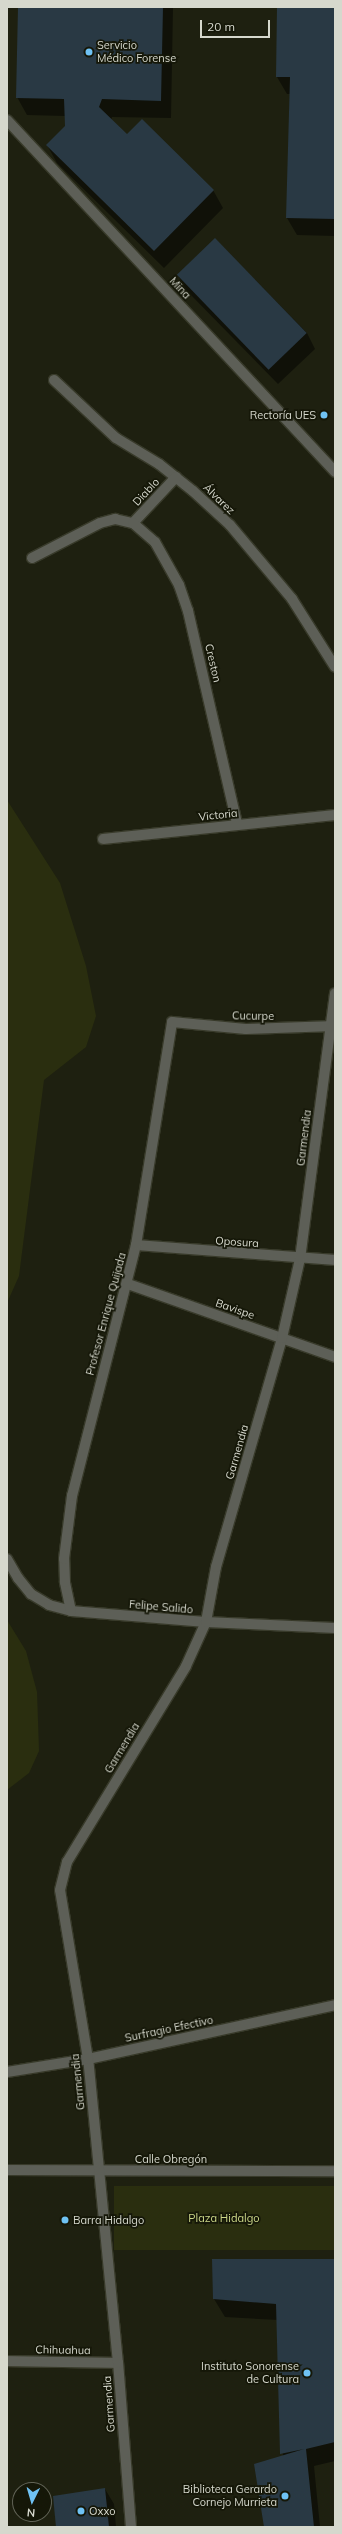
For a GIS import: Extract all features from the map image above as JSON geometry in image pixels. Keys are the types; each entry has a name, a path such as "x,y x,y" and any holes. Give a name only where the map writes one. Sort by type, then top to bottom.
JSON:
{"street":[{"name":"Mina","path":"7,120 335,472"},
{"name":"Álvarez","path":"54,380 116,438 159,464 176,477 230,526 273,575 307,619 335,667"},
{"name":"Diablo","path":"133,523 176,477"},
{"path":"32,558 107,520 123,519 133,523"},
{"name":"Creston","path":"133,523 149,534 162,552 179,585 188,611 237,824"},
{"name":"Victoria","path":"103,839 335,815"},
{"name":"Garmendia","path":"131,2527 118,2363 88,2058 60,1890 62,1875 67,1862 186,1666 206,1622 216,1567 282,1338 300,1259 332,1026 335,993"},
{"name":"Cucurpe","path":"172,1022 246,1029 332,1026"},
{"name":"Profesor Enrique Quijada","path":"71,1611 65,1582 64,1559 72,1496 102,1372 128,1284 136,1245 172,1022"},
{"name":"Oposura","path":"136,1245 300,1259 335,1260"},
{"name":"Bavispe","path":"128,1284 335,1356"},
{"name":"Felipe Salido","path":"7,1559 18,1578 31,1594 49,1605 71,1611 206,1622 335,1628"},
{"name":"Surfragio Efectivo","path":"7,2072 88,2058 335,2005"},
{"name":"Calle Obregón","path":"7,2170 335,2171"},
{"name":"Chihuahua","path":"7,2361 118,2363"}],"green space":[{"path":"7,800 60,883 86,966 96,1016 86,1047 44,1080 19,1276 7,1303"},
{"path":"7,1620 26,1651 37,1692 39,1751 29,1773 7,1790"},
{"name":"Plaza Hidalgo","path":"114,2186 335,2186 335,2250 114,2250"}],"building":[{"path":"18,7 163,7 161,101 102,99 99,107 127,134 142,119 214,190 154,251 46,145 65,126 64,99 16,98"},
{"path":"277,7 335,7 335,219 286,218 290,77 276,77"},
{"path":"215,238 307,333 269,370 177,275"},
{"name":"Instituto Sonorense de Cultura","path":"212,2259 335,2259 335,2442 306,2449 314,2527 264,2527 254,2464 304,2449 280,2454 276,2304 213,2299"},
{"name":"Oxxo","path":"105,2488 109,2527 56,2527 53,2496"}],"place":[{"name":"Servicio Médico Forense","path":"89,52"},
{"name":"Rectoría UES","path":"324,415"},
{"name":"Barra Hidalgo","path":"65,2220"},
{"name":"Instituto Sonorense de Cultura","path":"307,2373"},
{"name":"Biblioteca Gerardo Cornejo Murrieta","path":"285,2496"},
{"name":"Oxxo","path":"81,2511"}]}
